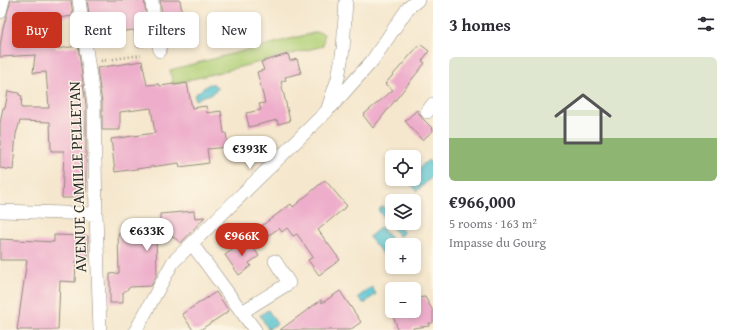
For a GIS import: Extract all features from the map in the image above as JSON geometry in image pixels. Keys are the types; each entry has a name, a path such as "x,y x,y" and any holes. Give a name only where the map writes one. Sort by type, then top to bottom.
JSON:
{"street":[{"path":"0,12 3,0"},
{"name":"AVENUE CAMILLE PELLETAN","path":"79,0 94,104 100,330"},
{"path":"152,0 160,51"},
{"path":"327,111 338,78 343,50 346,0"},
{"path":"136,330 173,262 327,111 372,61 408,8 418,0"},
{"path":"0,212 96,214"},
{"path":"192,244 255,330"},
{"path":"242,312 290,283 275,261"}],"path":[{"path":"88,63 141,55"}],"green space":[{"path":"317,32 324,34 323,46 173,84 170,70 255,48 261,48 261,46"}],"water":[{"path":"209,84 214,84 218,89 212,94 203,96 196,100 194,95"},
{"path":"428,160 433,166 433,176 417,191 412,186 421,186 421,166"},
{"path":"383,206 385,208 385,219 378,210"},
{"path":"381,227 390,238 385,238 385,257 369,237"},
{"path":"394,230 402,230 404,233 399,236"},
{"path":"372,287 376,294 366,303 363,303 358,297"},
{"path":"268,310 277,324 268,329 260,315"}],"building":[{"path":"11,0 71,0 72,12 70,12 70,16 62,17 62,12 12,12 12,48 78,48 86,105 86,192 79,198 62,198 64,151 51,151 50,122 20,121 16,134 13,170 0,168 0,123 3,108 5,108 8,91 19,93 19,95 22,96 21,108 49,108 46,72 33,73 35,55 0,57 3,28"},
{"path":"87,0 144,0 146,12 134,12 134,30 126,31 126,12 89,12"},
{"path":"160,0 180,0 182,12 162,12"},
{"path":"420,44 429,51 422,61 425,63 373,128 363,115 393,90 385,84"},
{"path":"288,54 290,61 297,59 301,73 285,77 286,80 281,82 290,121 278,124 277,120 249,127 246,113 261,110 259,104 265,103 257,72 264,70 261,62"},
{"path":"142,61 147,85 159,84 160,86 187,83 192,108 206,106 207,113 221,111 224,133 226,133 228,147 207,149 209,163 180,167 179,163 115,172 111,139 155,133 151,108 120,112 120,130 102,130 102,103 97,68"},
{"path":"417,110 422,118 433,129 433,131 422,140 405,121"},
{"path":"325,180 347,206 318,230 340,260 319,275 308,260 313,257 297,234 293,236 287,228 282,232 279,228 255,245 249,235 291,204 293,207"},
{"path":"194,211 195,218 205,217 181,243 172,236 156,237 157,274 151,286 130,287 123,293 123,303 110,303 110,274 119,273 118,234 141,233 140,223 160,222 160,214"},
{"path":"54,235 88,236 88,262 76,261 75,282 60,281 58,330 17,330 27,260 0,260 0,239 54,242"},
{"path":"248,239 259,256 249,263 251,266 239,275 225,255"},
{"path":"340,291 361,322 350,330 280,330 321,300 322,303"},
{"path":"216,292 229,311 200,330 193,330 182,314"},
{"path":"421,297 425,297 433,311 433,323 429,323 429,326 413,328 413,330 397,330 394,318 421,318"}]}
